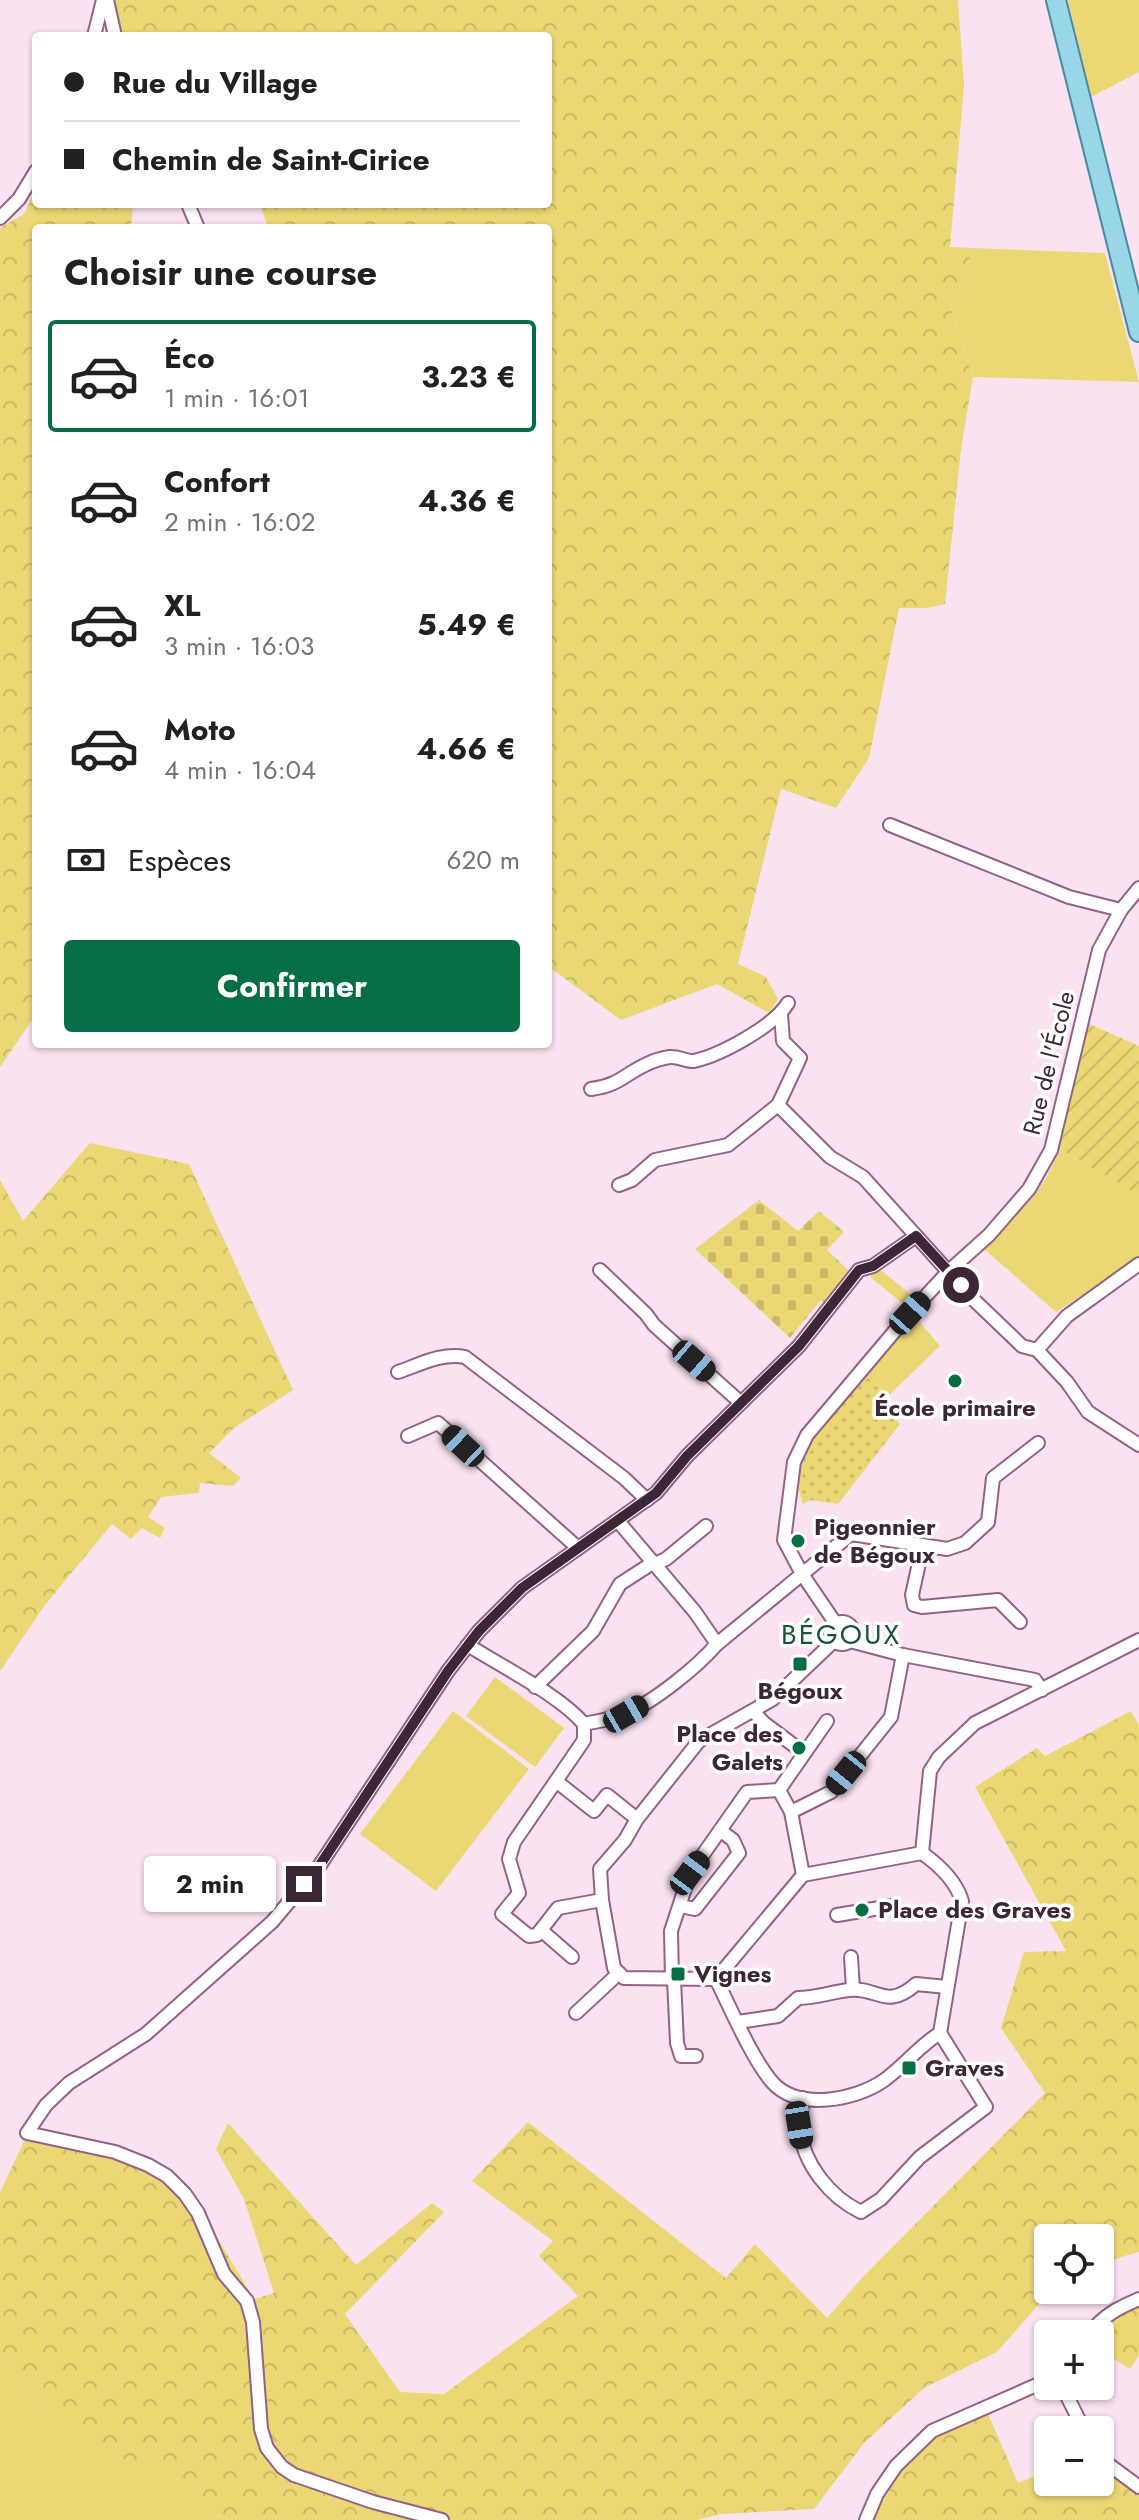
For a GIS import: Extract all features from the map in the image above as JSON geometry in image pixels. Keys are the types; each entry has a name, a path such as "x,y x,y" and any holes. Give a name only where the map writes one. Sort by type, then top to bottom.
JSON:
{"main road":[{"path":"1056,0 1139,332"}],"street":[{"path":"95,32 105,0"},
{"path":"105,0 114,32"},
{"path":"0,218 19,199 32,178"},
{"path":"890,825 1069,897 1121,910"},
{"name":"Rue de l'École","path":"836,1624 802,1574 784,1540 794,1462 807,1435 949,1271 989,1235 1029,1189 1051,1150 1099,950 1121,910 1139,888"},
{"path":"591,1089 610,1087 646,1065 672,1056 692,1062 763,1029 785,1008 783,1041 800,1058 778,1105 728,1145 655,1160 632,1180 619,1185"},
{"path":"778,1105 830,1157 863,1177 973,1299 1022,1346 1037,1350 1067,1382 1088,1412 1139,1445"},
{"path":"442,2520 373,2502 294,2475 282,2467 267,2448 261,2429 253,2322 247,2301 224,2274 198,2213 185,2194 167,2176 115,2152 27,2133 46,2105 69,2083 146,2034 272,1922 320,1865 448,1671 522,1588 656,1493 687,1456 799,1346 859,1270 873,1266 916,1236"},
{"path":"1037,1350 1067,1316 1139,1264"},
{"path":"600,1270 654,1325 741,1403"},
{"path":"398,1372 436,1358 465,1357 624,1478 647,1500"},
{"path":"408,1436 438,1423 578,1548"},
{"path":"584,1724 626,1714 644,1704 701,1662 717,1644 851,1534 947,1549 973,1538 988,1522 993,1478 1038,1443"},
{"path":"618,1521 717,1644"},
{"path":"535,1687 593,1631 620,1584 666,1559 706,1526"},
{"path":"923,1545 912,1595 914,1605 922,1607 998,1600 1020,1622"},
{"path":"850,1641 853,1631 850,1626 841,1622 836,1624 831,1632 834,1641 839,1644 850,1641 903,1655 1035,1680 1042,1690"},
{"path":"922,1853 930,1771 939,1757 975,1723 1139,1640"},
{"path":"803,2098 799,2125 802,2146 810,2163 823,2182 861,2212 881,2199 920,2157 986,2107 940,2033 962,1901 958,1888 922,1853 803,1875 716,1979 624,1978 614,1968 600,1869 699,1741 773,1699 834,1641"},
{"path":"468,1645 535,1687 584,1724 584,1740 514,1842 509,1859 519,1893 502,1914 529,1936 537,1935 558,1908 602,1900"},
{"path":"791,1812 831,1792 891,1717 903,1655"},
{"path":"753,1711 804,1753"},
{"path":"779,1790 827,1721"},
{"path":"556,1781 594,1811 607,1795 637,1819"},
{"path":"779,1790 791,1812 803,1875"},
{"path":"696,2056 681,2056 677,2043 671,1931 690,1873 747,1792 779,1790"},
{"path":"680,1906 695,1909 739,1853 733,1840 721,1831"},
{"path":"837,1915 892,1906"},
{"path":"541,1930 572,1957"},
{"path":"851,1957 853,1989"},
{"path":"576,2013 619,1973"},
{"path":"716,1979 773,2083 803,2098 835,2100 858,2094 883,2081 940,2033"},
{"path":"738,2022 778,2016 798,1998 816,1998 853,1989 883,1998 905,1993 916,1984 947,1987"},
{"path":"1104,2320 1114,2310 1139,2299"},
{"path":"866,2520 877,2494 896,2466 932,2431 1034,2386"},
{"path":"1114,2468 1139,2487"}],"green space":[{"path":"112,0 958,0 964,85 950,247 973,248 951,309 973,377 961,449 945,604 927,608 899,608 869,758 836,808 781,789 738,964 766,977 778,999 769,1013 717,984 621,1020 552,969 552,224 267,224 261,208 552,208 552,32 121,32 112,18"},
{"path":"1068,0 1139,0 1139,72 1091,97"},
{"path":"32,196 32,208 133,208 131,224 32,224 32,1020 0,1067 0,228 24,214"},
{"path":"973,248 1105,253 1139,382 973,377 951,309"},
{"path":"1087,1023 1139,1046 1139,1195 1058,1148"},
{"path":"90,1143 189,1164 293,1390 234,1428 209,1453 241,1478 233,1486 200,1483 199,1493 161,1497 148,1517 165,1528 160,1538 142,1528 131,1539 112,1524 45,1605 0,1671 0,1180 23,1221"},
{"path":"1058,1148 1139,1195 1139,1258 1056,1312 983,1248 1038,1190 1047,1177"},
{"path":"759,1200 798,1231 819,1211 844,1232 827,1250 850,1272 825,1303 821,1300 790,1338 695,1249"},
{"path":"877,1267 915,1298 907,1307 870,1277"},
{"path":"914,1315 940,1346 887,1397 866,1376"},
{"path":"866,1376 887,1397 880,1403 900,1424 838,1504 810,1500 803,1504 797,1485 807,1448"},
{"path":"495,1677 564,1728 535,1767 466,1716"},
{"path":"453,1711 529,1769 436,1891 360,1834"},
{"path":"1131,1711 1139,1725 1139,2252 1114,2259 1114,2224 1034,2224 1034,2304 1039,2304 997,2352 924,2388 864,2443 814,2509 721,2514 697,2520 227,2520 215,2515 191,2484 88,2447 36,2403 11,2367 0,2357 0,2192 27,2135 137,2163 192,2195 254,2299 274,2293 244,2199 216,2149 228,2123 356,2265 432,2203 444,2212 345,2314 400,2392 444,2394 578,2296 539,2256 553,2241 472,2181 528,2122 726,2278 755,2244 827,2318 862,2278 1045,2093 1001,2028 1024,1952 1066,1951 975,1787 1037,1748 1045,1756"},
{"path":"1139,2304 1139,2355 1130,2369 1114,2359 1114,2320 1110,2320 1114,2314"},
{"path":"0,2357 11,2367 36,2403 88,2447 191,2484 215,2515 227,2520 0,2520"},
{"path":"986,2409 1018,2483 1034,2477 1034,2496 1114,2496 1114,2472 1139,2493 1139,2520 871,2520 908,2461 931,2439"}],"place":[{"name":"École primaire","path":"955,1381"},
{"name":"Pigeonnier de Bégoux","path":"798,1541"},
{"name":"Bégoux","path":"800,1664"},
{"name":"Place des Galets","path":"799,1748"},
{"name":"Place des Graves","path":"862,1910"},
{"name":"Vignes","path":"678,1974"},
{"name":"Graves","path":"909,2068"}],"district":[{"name":"BÉGOUX","path":"841,1634"}],"route":[{"path":"304,1884 320,1865 448,1671 479,1631 522,1588 656,1493 687,1456 799,1346 859,1270 873,1266 916,1236 961,1285"}]}
